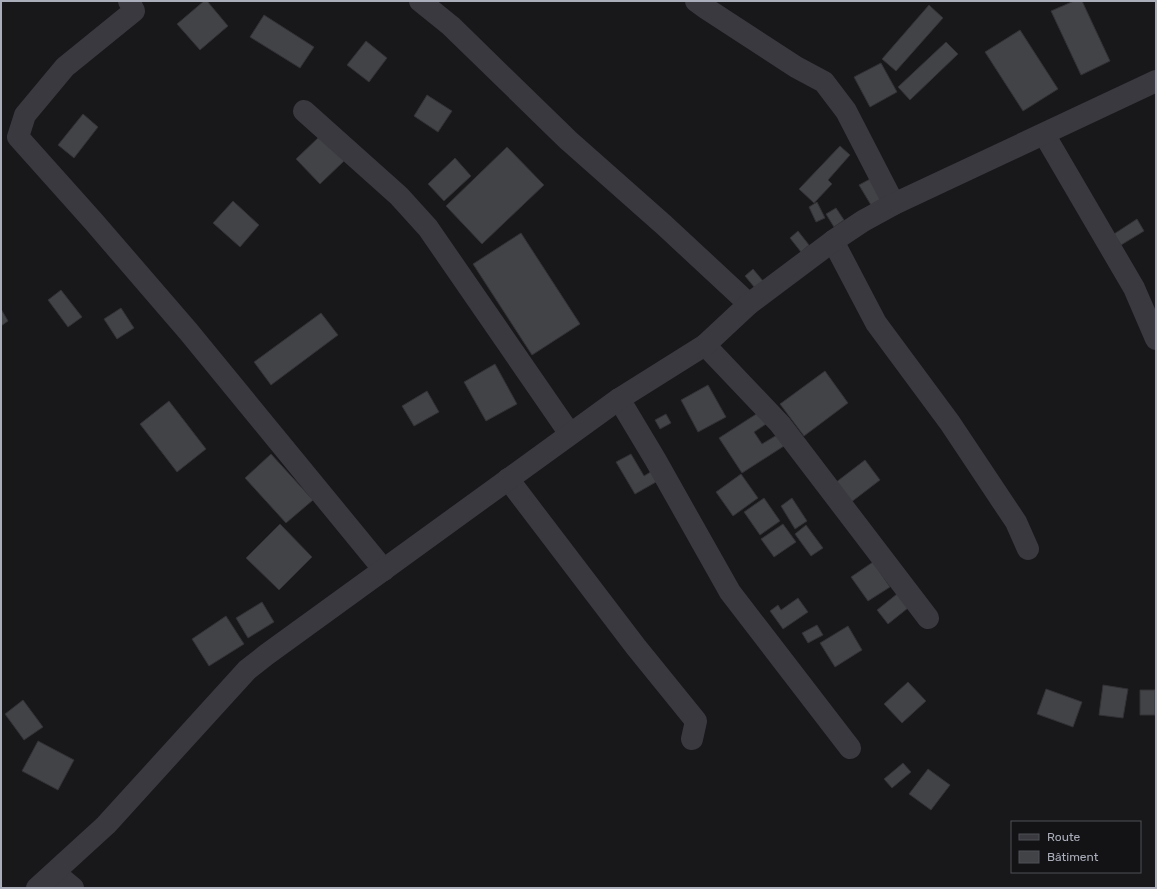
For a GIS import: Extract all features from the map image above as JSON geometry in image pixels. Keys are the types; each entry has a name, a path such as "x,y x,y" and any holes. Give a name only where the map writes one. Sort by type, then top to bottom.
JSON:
{"street":[{"path":"129,1 134,11 66,67 25,115 18,137 184,325 384,570"},
{"path":"420,1 451,26 568,140 664,225 748,304"},
{"path":"696,1 790,63 824,82 846,111 894,204"},
{"path":"37,888 106,825 247,670 619,399 705,345 748,304 833,241 863,221 894,204 1156,81"},
{"path":"304,111 399,196 428,228 570,434"},
{"path":"1044,134 1134,288 1156,339"},
{"path":"833,241 876,323 950,423 1016,522 1028,549"},
{"path":"705,345 780,424 928,618"},
{"path":"619,399 655,459 730,592 850,748"},
{"path":"508,479 636,647 696,721 692,739"},
{"path":"55,873 73,888"}],"building":[{"path":"204,1 207,1 228,26 200,50 177,24"},
{"path":"1074,1 1082,1 1110,61 1081,75 1051,11"},
{"path":"929,5 943,18 896,71 882,59"},
{"path":"264,15 314,47 300,68 250,37"},
{"path":"1020,30 1058,89 1023,111 985,52"},
{"path":"366,41 387,58 369,82 347,65"},
{"path":"946,42 958,54 910,100 898,87"},
{"path":"881,63 897,92 870,107 854,77"},
{"path":"427,95 452,111 438,132 414,116"},
{"path":"83,114 98,127 74,158 58,145"},
{"path":"320,136 344,161 320,184 296,159"},
{"path":"840,146 850,155 828,180 832,184 814,203 799,189"},
{"path":"507,147 544,185 482,244 446,206"},
{"path":"455,158 471,176 444,201 428,184"},
{"path":"872,178 884,197 871,205 859,185"},
{"path":"233,201 259,225 240,247 213,223"},
{"path":"817,202 825,218 816,222 809,207"},
{"path":"836,208 844,220 834,227 826,214"},
{"path":"1137,219 1144,231 1121,245 1114,234"},
{"path":"798,231 809,245 801,252 790,238"},
{"path":"521,233 580,324 532,355 473,264"},
{"path":"753,269 763,281 755,288 745,276"},
{"path":"61,290 82,317 68,327 48,300"},
{"path":"121,308 134,328 117,339 104,319"},
{"path":"1,309 8,321 1,326"},
{"path":"321,313 338,335 271,385 254,362"},
{"path":"495,364 517,404 486,421 464,382"},
{"path":"825,371 848,403 804,436 780,404"},
{"path":"708,385 726,417 698,432 681,400"},
{"path":"427,391 439,412 414,426 402,406"},
{"path":"169,401 206,449 177,472 140,424"},
{"path":"761,411 769,422 754,432 762,444 777,435 784,446 742,473 719,438"},
{"path":"666,414 671,423 660,429 655,420"},
{"path":"271,454 313,500 286,523 245,478"},
{"path":"631,454 644,476 657,468 663,478 635,494 616,462"},
{"path":"865,460 880,480 850,503 835,483"},
{"path":"741,474 758,498 733,516 716,492"},
{"path":"764,498 780,521 760,535 744,512"},
{"path":"792,498 807,521 795,529 781,506"},
{"path":"280,524 312,557 279,590 246,558"},
{"path":"783,524 796,542 774,557 761,539"},
{"path":"806,525 823,548 811,556 795,534"},
{"path":"873,562 890,587 868,601 851,577"},
{"path":"897,594 908,608 888,624 877,610"},
{"path":"798,598 808,612 783,629 770,611 778,605 781,610"},
{"path":"262,602 274,622 248,638 236,618"},
{"path":"226,616 244,644 209,666 192,639"},
{"path":"817,625 823,635 808,643 802,633"},
{"path":"848,626 862,650 835,667 820,643"},
{"path":"908,682 926,701 902,723 884,704"},
{"path":"1103,685 1128,689 1123,718 1099,715"},
{"path":"1046,689 1082,702 1073,727 1037,714"},
{"path":"1140,690 1155,690 1155,715 1140,715"},
{"path":"23,700 43,727 24,740 5,714"},
{"path":"38,741 74,760 58,790 22,771"},
{"path":"903,763 911,772 892,788 884,779"},
{"path":"928,769 950,785 931,810 909,794"}]}
